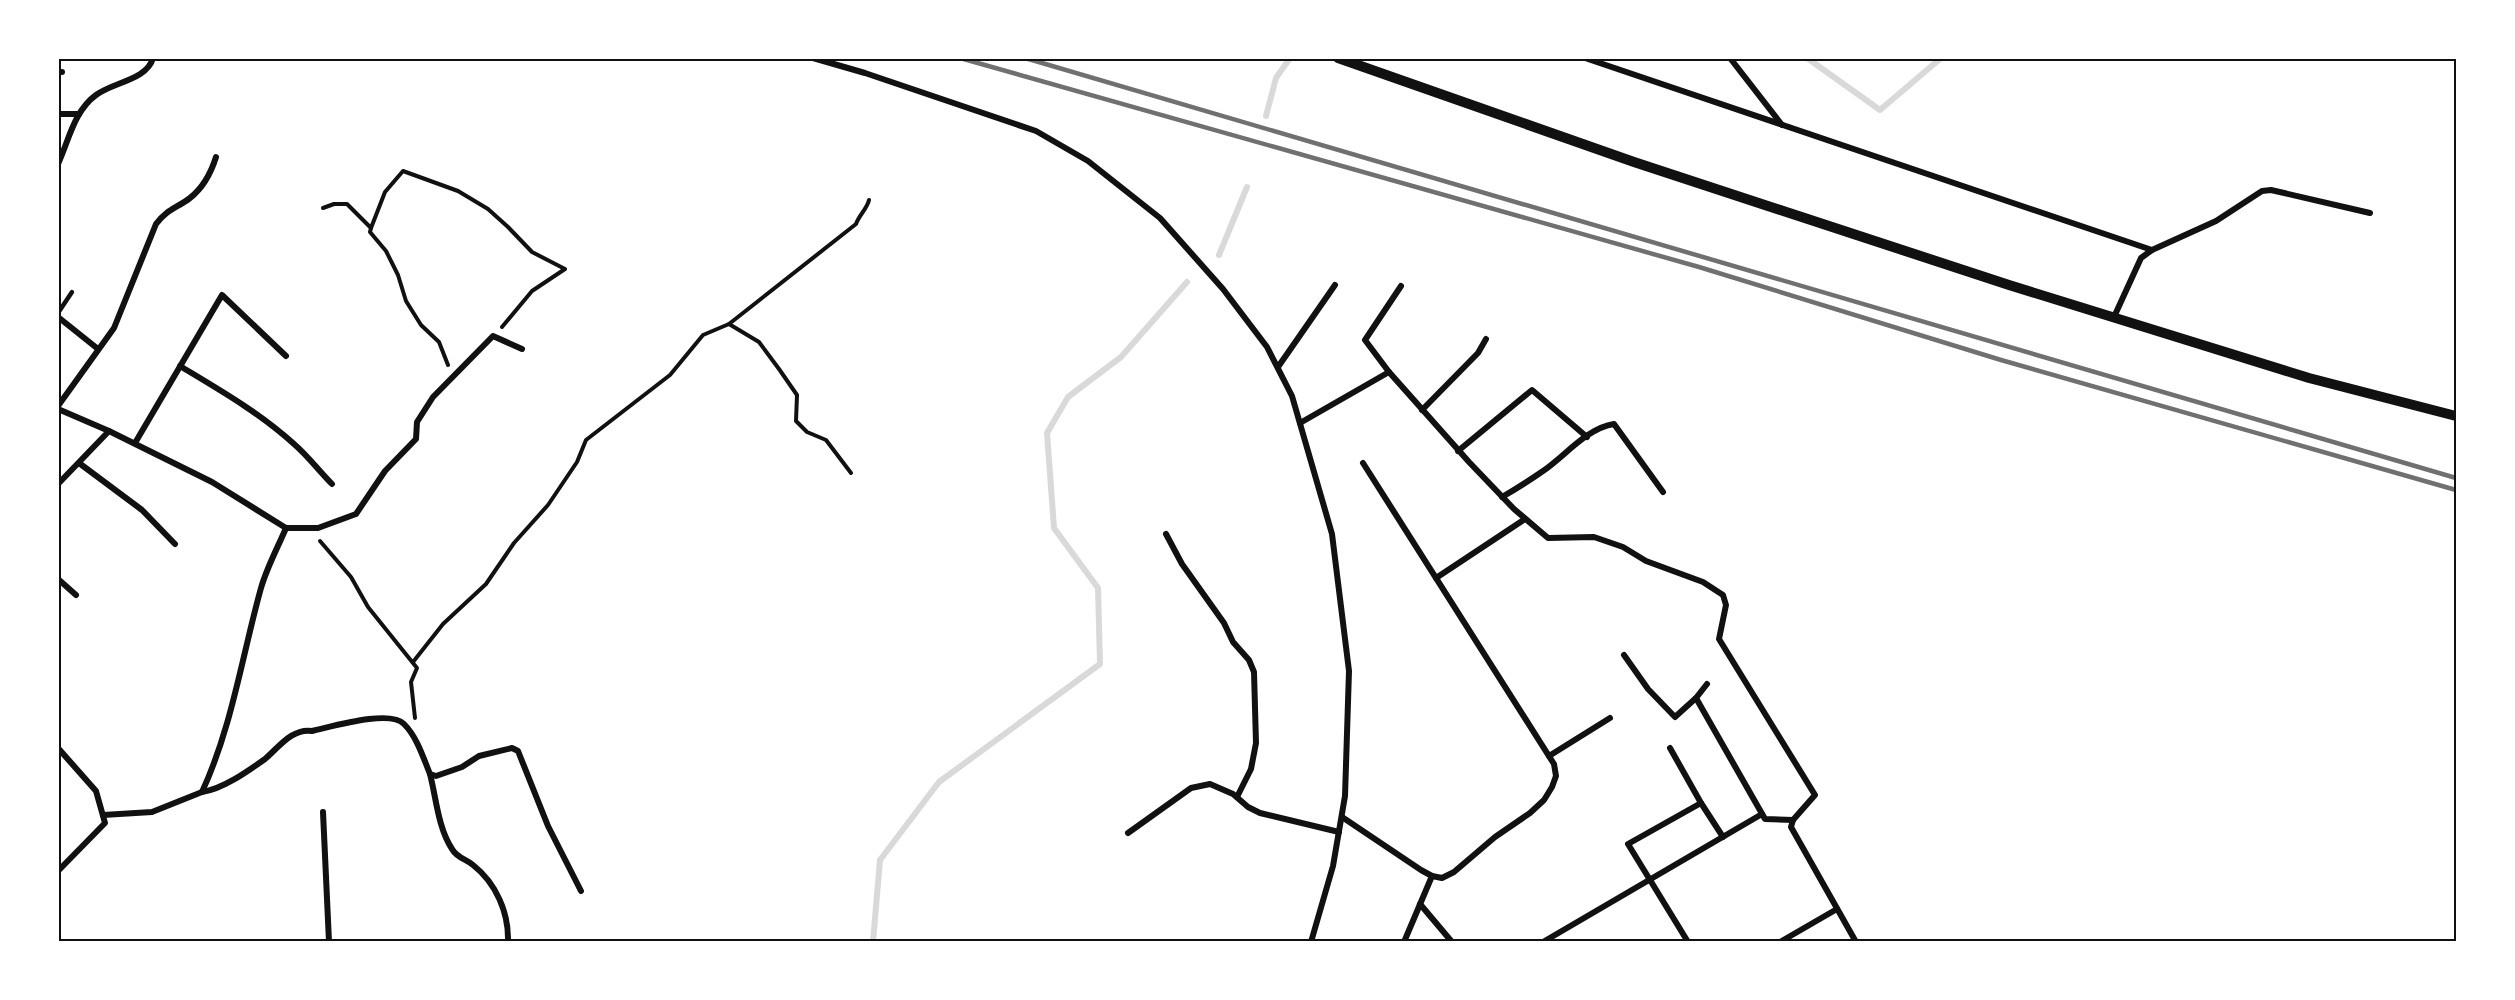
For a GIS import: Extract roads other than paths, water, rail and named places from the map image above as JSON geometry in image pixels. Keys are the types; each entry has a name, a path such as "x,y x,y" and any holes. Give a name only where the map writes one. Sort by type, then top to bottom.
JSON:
{"street":[{"path":"58,164 79,114 95,96 115,84 146,72 151,67 153,58"},
{"path":"813,58 865,73 1036,131 1088,161 1160,219 1222,289 1267,347 1292,396 1332,534 1349,671 1345,796 1333,866 1311,942"},
{"path":"1338,58 1634,162 2114,317 2309,378 2457,416"},
{"path":"1585,58 2151,250"},
{"path":"1730,58 1783,125"},
{"path":"58,114 79,114"},
{"path":"216,158 210,176 202,187 190,198 166,211 156,224 114,328 58,408 135,443 212,482 286,528 318,528 356,514 385,471 416,439 417,422 433,397 493,336 522,349"},
{"path":"2114,317 2141,258 2151,250 2216,221 2262,191 2271,190 2370,213"},
{"path":"1278,368 1335,285"},
{"path":"1401,286 1365,340 1422,410 1502,497 1548,538 1594,537 1623,547 1646,561 1703,582 1723,595 1726,605 1719,639 1815,795 1793,820 1791,827 1856,942"},
{"path":"135,443 222,296 286,356"},
{"path":"58,315 98,350"},
{"path":"1422,410 1478,353 1486,339"},
{"path":"180,366 239,401 275,428 295,444 332,484"},
{"path":"1300,423 1389,372"},
{"path":"1458,451 1532,390 1587,436"},
{"path":"1502,497 1544,471 1587,436 1606,425 1614,424 1663,492"},
{"path":"58,484 110,431"},
{"path":"79,463 142,510 176,544"},
{"path":"1342,817 1432,876 1442,878 1454,872 1544,800 1556,776 1554,764 1363,464"},
{"path":"1436,578 1525,519"},
{"path":"202,792 217,759 262,585 286,528"},
{"path":"1166,534 1182,564 1224,624 1233,642 1249,660 1254,672 1256,743 1251,770 1237,797"},
{"path":"58,579 76,595"},
{"path":"1624,655 1648,689 1675,717 1696,698 1707,684"},
{"path":"1696,698 1765,819 1793,820"},
{"path":"103,815 152,812 218,787 263,760 294,734 304,730 312,731 374,718 398,720 403,722 417,742 430,774 441,820 451,848 460,859 471,863 483,873 505,909 509,928 508,942"},
{"path":"1549,756 1610,718"},
{"path":"58,748 96,790 105,824 58,871"},
{"path":"430,774 436,776 462,766 479,756 505,748 518,751 548,826 581,891"},
{"path":"1670,748 1723,837"},
{"path":"1128,834 1191,788 1210,784 1220,787 1260,813 1339,832"},
{"path":"1688,942 1628,844 1701,803"},
{"path":"323,812 329,942"},
{"path":"1543,942 1762,814"},
{"path":"1404,942 1432,876"},
{"path":"1420,904 1452,942"},
{"path":"1780,942 1837,909"}],"lane":[{"path":"58,315 72,292"}],"waterway":[{"path":"1266,116 1276,78 1290,58"},
{"path":"1807,58 1880,110 1941,58"},
{"path":"1219,255 1247,187"},
{"path":"873,942 880,860 939,782 1100,664 1098,588 1054,528 1047,433 1068,397 1121,357 1187,282"}],"railway":[{"path":"960,58 1699,267 2001,360 2456,490"},
{"path":"1025,58 2456,478"}]}
